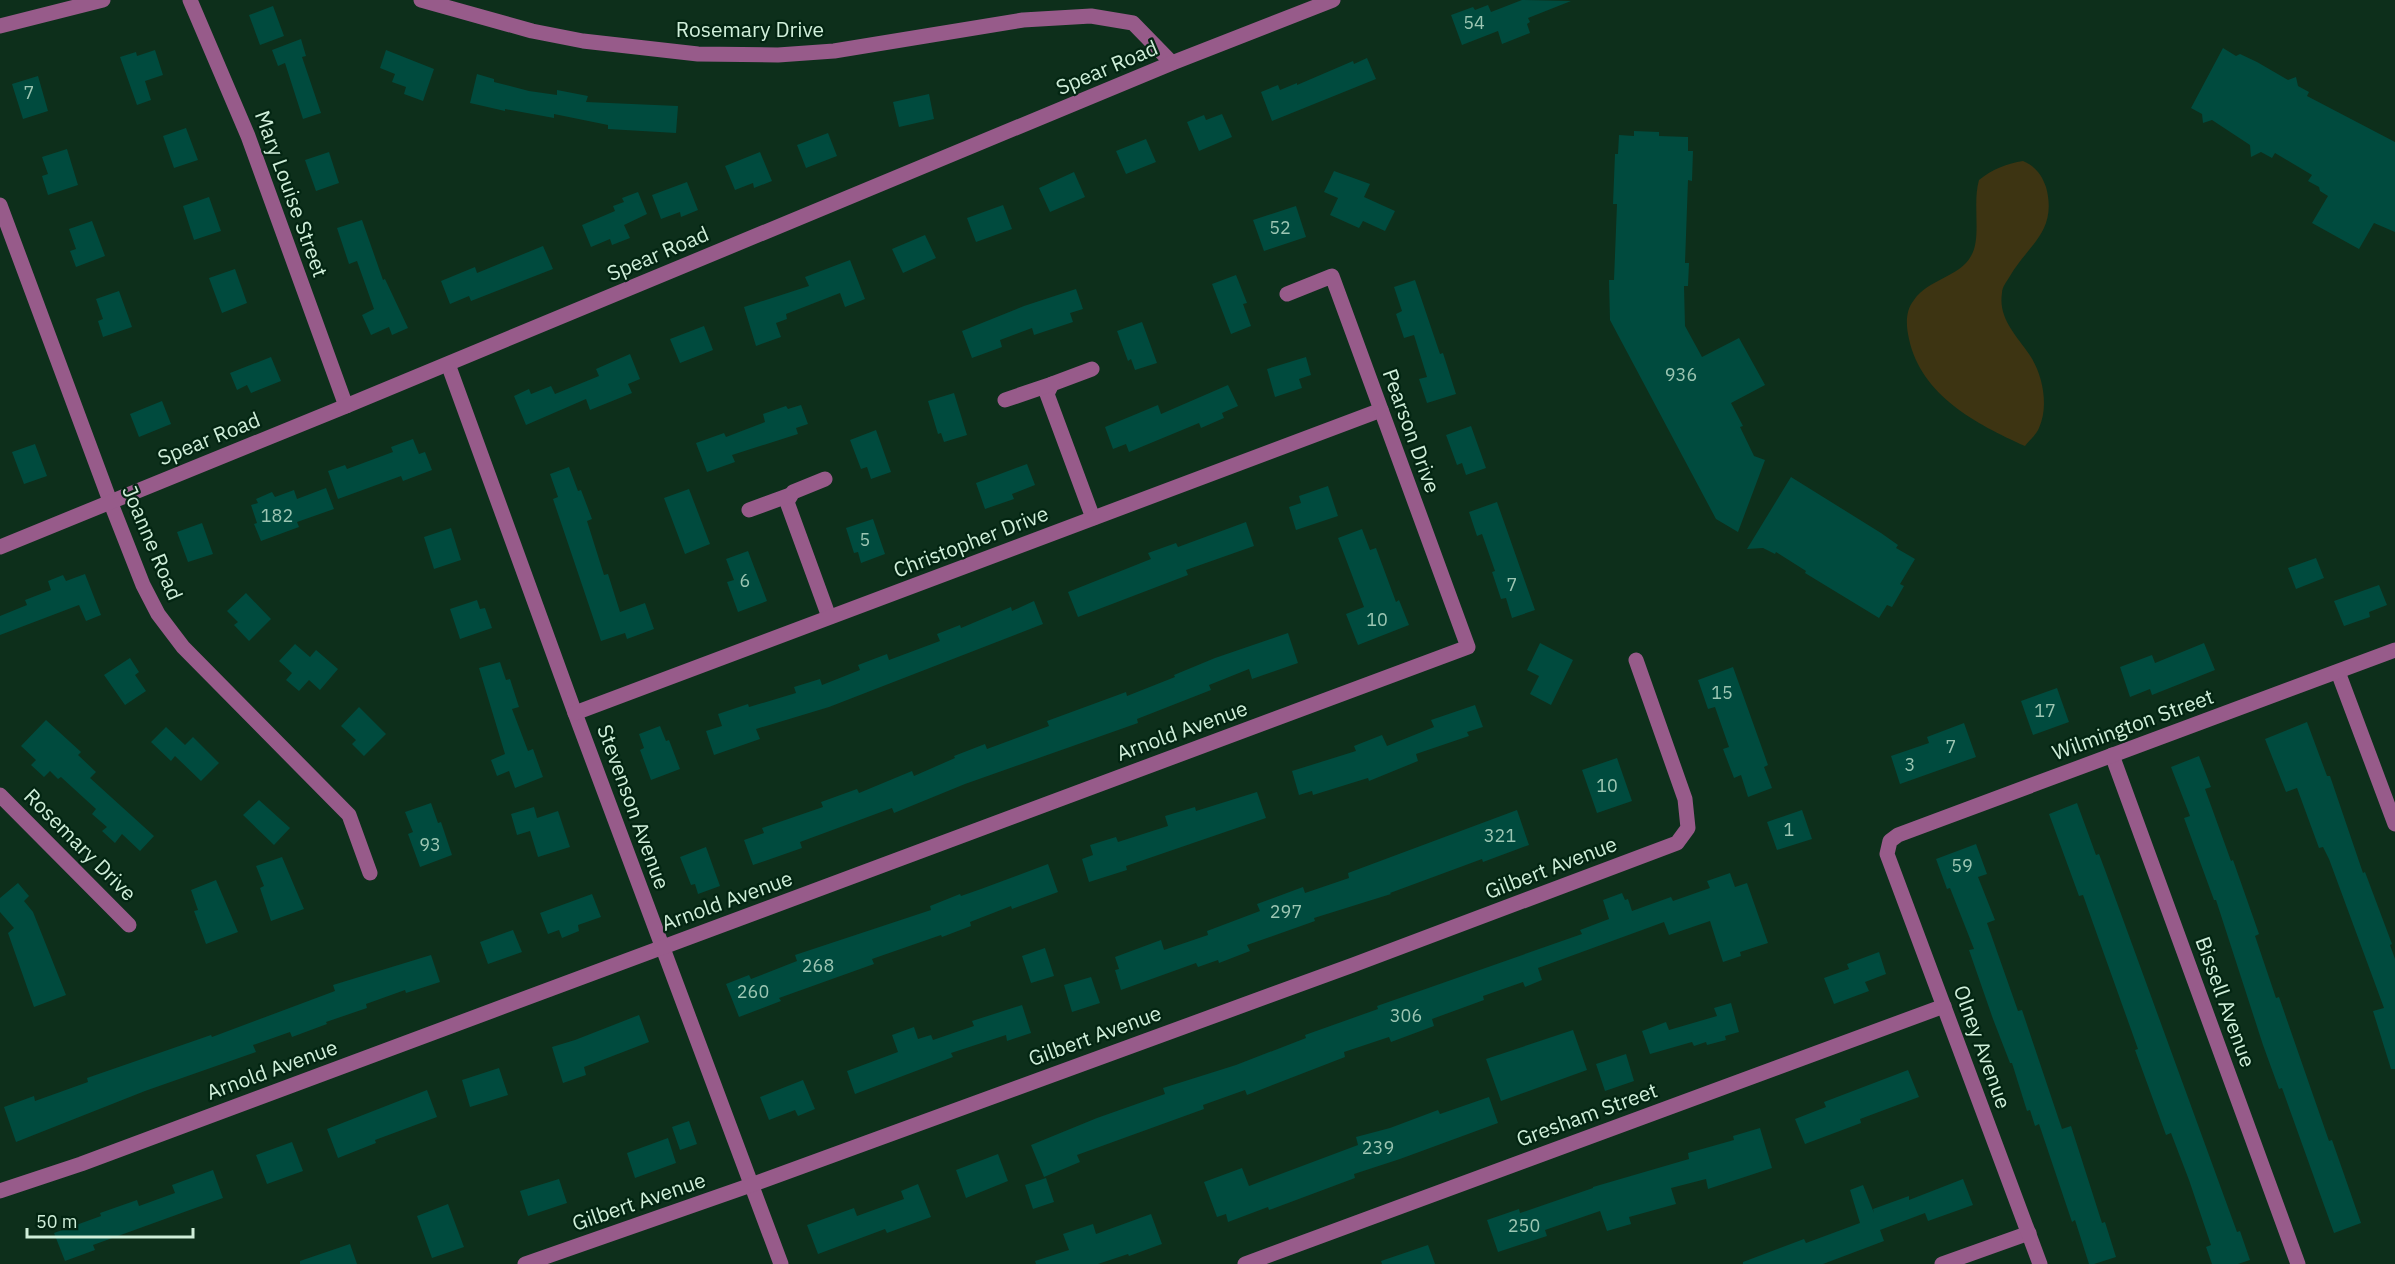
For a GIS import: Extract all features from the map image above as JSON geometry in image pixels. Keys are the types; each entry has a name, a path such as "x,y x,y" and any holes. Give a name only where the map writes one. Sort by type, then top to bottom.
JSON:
{"street":[{"path":"0,26 103,0"},
{"name":"Mary Louise Street","path":"190,0 248,136 346,406"},
{"name":"Rosemary Drive","path":"421,0 532,31 583,40 698,54 777,55 834,51 1023,20 1091,16 1133,23 1157,45 1172,63"},
{"name":"Spear Road","path":"0,547 448,364 1172,63 1333,0"},
{"name":"Joanne Road","path":"0,205 110,501 143,585 158,614 183,647 349,815 370,873"},
{"name":"Pearson Drive","path":"1287,294 1332,276 1468,647"},
{"name":"Stevenson Avenue","path":"448,364 575,713 781,1264"},
{"path":"1005,400 1092,369"},
{"path":"1052,384 1047,391 1048,398 1093,518"},
{"name":"Christopher Drive","path":"575,713 1381,410"},
{"path":"749,510 825,479"},
{"path":"790,495 787,504 829,617"},
{"name":"Arnold Avenue","path":"0,1191 103,1155 1468,647"},
{"name":"Wilmington Street","path":"1888,843 1898,835 2395,650"},
{"name":"Gilbert Avenue","path":"525,1264 752,1185 1353,965 1677,843 1688,828 1685,799 1636,660"},
{"path":"2338,672 2395,824"},
{"name":"Bissell Avenue","path":"2112,755 2298,1264"},
{"name":"Rosemary Drive","path":"0,795 129,925"},
{"name":"Olney Avenue","path":"1888,843 1887,854 2040,1264"},
{"name":"Gresham Street","path":"1245,1264 1944,1006"},
{"path":"1942,1264 2029,1233"}],"shaded area":[{"path":"2023,161 2031,165 2040,175 2046,187 2049,202 2045,226 2006,282 2001,302 2005,318 2034,362 2043,390 2042,419 2038,431 2025,446 1970,417 1938,392 1915,359 1907,324 1909,309 1920,293 1959,269 1971,256 1976,240 1976,199 1979,180 2011,163"}],"building":[{"path":"1522,0 1571,1 1528,18 1530,33 1502,44 1498,31 1462,45 1451,15 1473,7 1475,10 1488,5 1491,12"},
{"path":"273,6 284,36 260,45 249,15"},
{"path":"301,39 306,56 302,57 321,113 303,119 285,63 278,66 272,50"},
{"path":"2223,48 2236,56 2240,54 2257,62 2288,80 2296,77 2298,86 2309,92 2307,96 2395,142 2395,232 2374,223 2359,249 2312,223 2328,196 2308,181 2312,175 2275,153 2272,158 2261,152 2251,157 2250,145 2212,120 2203,123 2202,114 2191,108"},
{"path":"155,50 163,75 145,81 151,100 137,105 120,57 136,52 137,56"},
{"path":"386,50 434,69 423,101 404,94 406,87 392,82 395,74 380,68"},
{"path":"1367,58 1376,79 1272,121 1261,92 1278,85 1280,90 1297,83 1297,85 1353,61 1354,64"},
{"path":"477,74 494,79 494,82 529,91 557,95 557,90 588,96 586,102 678,106 676,133 608,129 608,125 554,114 554,118 470,103"},
{"path":"38,76 48,111 23,119 12,84"},
{"path":"929,94 934,119 899,127 893,102"},
{"path":"1222,114 1232,137 1199,151 1187,122 1204,115 1206,120"},
{"path":"186,128 198,160 174,168 163,136"},
{"path":"1634,131 1659,132 1659,136 1688,137 1688,151 1693,151 1692,181 1688,180 1685,263 1689,263 1688,286 1684,286 1685,326 1702,357 1739,338 1765,385 1731,403 1743,426 1740,427 1754,456 1765,460 1738,532 1716,519 1610,320 1609,280 1614,280 1617,204 1613,204 1615,154 1618,154 1619,135 1634,136"},
{"path":"828,133 837,156 806,168 797,145"},
{"path":"1146,139 1156,162 1126,174 1116,151"},
{"path":"67,149 78,185 48,195 42,176 48,174 42,157"},
{"path":"329,152 339,183 316,191 305,160"},
{"path":"760,152 772,181 754,188 753,183 735,190 725,166"},
{"path":"1334,171 1370,184 1364,197 1395,211 1385,231 1363,221 1359,228 1330,215 1338,198 1324,192"},
{"path":"1074,172 1085,197 1050,212 1039,188"},
{"path":"687,182 698,210 681,217 680,212 661,219 652,195"},
{"path":"638,192 647,214 624,225 630,238 612,245 610,239 591,247 582,225 615,211 613,206 624,202 622,198"},
{"path":"209,197 221,231 194,240 183,206"},
{"path":"1003,205 1012,229 976,242 967,218"},
{"path":"1296,206 1306,237 1264,251 1253,220"},
{"path":"362,220 383,280 385,279 408,328 392,335 389,327 371,335 362,315 374,309 357,261 349,264 337,228"},
{"path":"92,221 105,256 76,267 70,251 76,249 69,229"},
{"path":"925,235 936,258 903,273 892,249"},
{"path":"543,246 553,269 471,301 469,296 450,304 441,281 475,267 477,273"},
{"path":"850,260 865,299 845,307 840,293 786,314 787,319 776,323 781,337 756,346 744,307 809,286 805,277"},
{"path":"235,269 247,303 222,313 209,278"},
{"path":"1236,275 1247,303 1243,304 1251,326 1231,334 1212,284"},
{"path":"1415,280 1456,394 1427,403 1419,379 1427,377 1414,335 1404,338 1396,314 1402,311 1394,287"},
{"path":"1076,289 1083,309 1070,313 1073,322 1034,335 1032,328 1000,340 1002,347 972,358 962,331 1024,306"},
{"path":"119,291 132,327 103,337 98,321 103,319 96,299"},
{"path":"1142,322 1157,363 1135,370 1131,359 1128,361 1117,331"},
{"path":"704,326 713,350 680,363 670,339"},
{"path":"630,354 640,379 628,384 632,393 590,410 586,399 526,425 514,396 529,389 531,394 551,386 555,394 599,376 596,369"},
{"path":"271,357 281,381 251,393 247,385 237,390 230,373"},
{"path":"1306,357 1311,375 1299,379 1302,388 1275,397 1267,369"},
{"path":"1228,385 1238,406 1222,413 1224,418 1201,428 1199,423 1129,452 1126,444 1113,449 1105,427 1158,405 1161,414"},
{"path":"954,393 967,435 944,442 941,433 938,434 928,401"},
{"path":"162,401 171,424 139,437 130,414"},
{"path":"801,405 808,424 796,428 798,434 732,455 735,462 707,472 696,443 724,433 726,437 765,422 763,414 786,406 788,409"},
{"path":"1471,426 1486,468 1466,475 1462,463 1457,465 1446,435"},
{"path":"876,430 891,472 871,479 867,467 861,469 850,440"},
{"path":"413,439 419,454 425,452 432,470 403,481 401,476 338,499 328,471 345,465 347,469 393,452 391,447"},
{"path":"35,444 47,476 24,484 12,452"},
{"path":"1027,464 1035,485 1012,494 1014,499 985,509 976,483"},
{"path":"569,467 592,519 587,521 604,575 608,574 620,612 645,603 654,629 627,639 625,633 601,641 553,499 558,497 550,474"},
{"path":"1791,477 1881,533 1898,545 1896,548 1915,559 1900,584 1904,586 1892,607 1887,605 1879,618 1805,573 1806,571 1776,552 1775,554 1763,548 1747,549"},
{"path":"1328,486 1338,516 1296,530 1289,507 1301,503 1299,496"},
{"path":"326,488 334,509 297,522 299,527 261,541 254,524 257,523 251,505 258,503 256,499 272,492 275,497 294,490 297,499"},
{"path":"689,489 710,544 685,554 664,498"},
{"path":"1497,502 1535,610 1512,618 1506,598 1501,599 1492,572 1495,571 1482,534 1477,536 1469,512"},
{"path":"873,519 885,554 861,563 858,552 854,553 846,528"},
{"path":"1246,522 1254,546 1186,570 1188,575 1078,617 1068,592 1151,559 1148,553 1176,543 1178,547"},
{"path":"202,523 213,554 188,562 177,532"},
{"path":"451,528 461,560 434,569 424,537"},
{"path":"1362,529 1370,550 1376,548 1396,602 1399,600 1409,625 1358,645 1346,614 1364,607 1338,538"},
{"path":"748,551 767,601 738,612 727,582 734,580 726,559"},
{"path":"2316,558 2324,578 2296,589 2288,568"},
{"path":"85,574 101,615 86,621 79,605 0,635 0,616 27,605 25,600 51,590 48,581 63,575 66,581"},
{"path":"2379,585 2387,605 2369,612 2370,617 2344,626 2334,601"},
{"path":"246,593 271,619 249,641 234,625 238,622 227,611"},
{"path":"477,600 480,609 485,608 492,628 460,639 450,609"},
{"path":"1034,601 1043,624 829,707 756,729 760,739 714,755 706,731 722,726 718,714 748,704 749,707 796,693 794,687 820,679 822,685 860,670 858,665 887,654 889,660 940,641 937,634 960,625 961,628 1011,607 1012,611"},
{"path":"1288,633 1298,663 1252,679 1249,669 1209,685 1211,690 1137,719 1138,723 965,784 894,813 892,808 800,842 802,848 753,865 744,840 764,833 762,828 823,807 821,802 857,789 859,793 912,771 914,776 985,744 987,749 1049,726 1047,721 1126,692 1127,696 1215,658"},
{"path":"1540,643 1573,660 1551,705 1530,694 1539,676 1527,670"},
{"path":"2204,643 2215,670 2152,695 2150,689 2130,697 2120,667 2152,655 2155,663"},
{"path":"295,644 310,657 316,650 338,669 320,690 309,680 299,691 286,680 292,673 279,661"},
{"path":"130,658 139,672 135,675 146,691 125,705 104,675"},
{"path":"500,662 506,680 510,679 519,707 512,709 528,751 533,749 543,777 515,788 509,771 497,776 491,760 505,754 479,668"},
{"path":"1733,667 1768,765 1764,767 1772,788 1748,797 1741,775 1734,778 1723,749 1729,747 1715,707 1708,709 1698,680"},
{"path":"2057,688 2069,722 2033,735 2021,701"},
{"path":"1475,705 1483,727 1467,732 1469,736 1416,754 1418,761 1369,781 1368,778 1313,795 1312,791 1299,795 1292,771 1356,751 1354,746 1382,735 1387,746 1434,727 1431,720"},
{"path":"359,707 386,734 364,756 352,744 356,740 341,726"},
{"path":"46,720 81,752 78,755 96,772 90,778 154,836 140,851 122,834 115,843 102,831 107,827 92,814 96,809 61,777 58,779 50,771 44,777 31,765 36,760 21,746"},
{"path":"2307,722 2327,776 2330,776 2363,873 2365,872 2392,944 2390,945 2395,959 2395,1069 2391,1069 2373,1011 2384,1008 2329,859 2323,847 2319,848 2297,788 2286,792 2265,739"},
{"path":"1964,723 1976,757 1900,784 1891,756 1929,743 1927,737"},
{"path":"660,726 666,741 669,740 680,769 651,780 640,750 644,748 639,734"},
{"path":"166,727 185,745 193,737 219,763 201,781 175,756 171,761 151,742"},
{"path":"2199,756 2211,787 2205,789 2259,934 2255,936 2276,998 2279,997 2329,1141 2332,1140 2361,1223 2334,1233 2282,1088 2279,1089 2263,1045 2216,900 2214,900 2184,818 2190,816 2171,767"},
{"path":"1617,758 1632,801 1597,813 1582,770"},
{"path":"1257,792 1266,818 1126,866 1127,870 1089,882 1082,859 1093,855 1090,845 1116,837 1118,842 1168,826 1165,816 1195,807 1196,811"},
{"path":"259,800 290,828 274,845 243,815"},
{"path":"431,803 438,823 441,822 452,855 420,867 408,834 413,832 405,812"},
{"path":"2077,803 2096,855 2099,854 2237,1232 2240,1231 2250,1260 2238,1264 2212,1264 2206,1247 2211,1245 2189,1180 2171,1133 2166,1135 2083,895 2079,896 2049,814"},
{"path":"534,807 537,818 558,811 570,847 538,857 530,831 517,835 511,814"},
{"path":"1517,810 1529,845 1483,862 1482,859 1391,894 1314,918 1315,921 1247,945 1250,951 1219,963 1218,960 1198,967 1196,963 1121,990 1115,970 1119,969 1115,957 1161,940 1164,950 1208,935 1207,931 1260,911 1257,904 1303,887 1305,893 1349,878 1348,873"},
{"path":"1802,810 1812,839 1777,850 1767,822"},
{"path":"1976,844 1987,874 1978,877 1995,920 1987,923 2018,1011 2022,1010 2062,1129 2071,1126 2102,1223 2105,1222 2116,1257 2094,1264 2089,1264 2075,1220 2072,1222 2039,1124 2035,1126 2030,1110 2027,1111 2012,1063 2010,1063 1993,1019 1969,950 1974,949 1936,859"},
{"path":"706,847 720,886 698,894 695,884 691,885 680,857"},
{"path":"282,857 304,909 271,921 260,888 264,886 256,866"},
{"path":"1048,864 1058,892 1012,909 1011,906 970,922 971,926 942,937 941,935 872,959 874,964 779,998 781,1001 739,1017 726,984 749,975 751,979 797,961 795,955 931,910 930,906 960,894 961,896"},
{"path":"1730,873 1735,887 1747,883 1768,943 1740,952 1741,956 1723,962 1710,921 1669,935 1664,922 1538,968 1542,980 1525,987 1523,982 1483,996 1484,1000 1432,1019 1434,1026 1391,1042 1389,1037 1344,1052 1345,1057 1247,1095 1245,1090 1203,1105 1204,1109 1077,1155 1080,1162 1044,1177 1031,1145 1165,1094 1163,1088 1236,1065 1306,1038 1305,1035 1378,1009 1377,1006 1582,934 1580,930 1609,919 1603,900 1622,893 1625,900 1628,899 1632,911 1671,897 1673,901 1710,888 1707,881"},
{"path":"216,880 238,932 206,944 194,911 198,910 191,890"},
{"path":"18,883 29,896 24,901 33,912 66,995 34,1007 8,933 14,928 0,912 0,898"},
{"path":"592,894 601,917 578,925 579,931 562,938 559,930 548,934 540,913"},
{"path":"513,930 522,952 488,964 480,942"},
{"path":"1045,948 1054,976 1031,983 1022,956"},
{"path":"1879,952 1886,974 1865,982 1869,991 1834,1004 1824,978 1849,969 1847,964"},
{"path":"431,955 440,982 406,993 405,990 366,1004 367,1008 292,1037 290,1032 253,1045 256,1052 145,1091 16,1142 4,1107 34,1096 35,1101 88,1082 87,1078 211,1035 212,1037 335,991 333,985"},
{"path":"1091,977 1100,1003 1072,1012 1064,985"},
{"path":"1731,1003 1739,1032 1725,1036 1726,1040 1707,1045 1706,1042 1694,1046 1692,1042 1650,1054 1642,1031 1666,1022 1669,1030 1717,1016 1714,1008"},
{"path":"1022,1005 1031,1033 1007,1041 1006,1035 951,1053 953,1057 855,1094 847,1071 898,1052 892,1035 914,1027 918,1039 931,1035 933,1040 974,1026 972,1021"},
{"path":"639,1015 649,1042 584,1067 586,1075 563,1083 552,1047"},
{"path":"1573,1030 1587,1070 1501,1101 1486,1059"},
{"path":"1626,1054 1634,1081 1605,1091 1596,1064"},
{"path":"499,1068 508,1095 470,1107 462,1080"},
{"path":"1908,1070 1919,1097 1860,1119 1861,1123 1805,1144 1795,1119 1826,1107 1824,1102"},
{"path":"803,1080 815,1109 798,1116 795,1110 769,1120 760,1097"},
{"path":"427,1090 437,1117 375,1140 376,1143 338,1158 327,1129"},
{"path":"1489,1097 1498,1123 1354,1174 1355,1178 1269,1210 1268,1207 1228,1222 1226,1214 1217,1217 1204,1182 1242,1168 1249,1186 1358,1145 1356,1137 1390,1128 1438,1110 1440,1114"},
{"path":"689,1121 697,1144 680,1150 672,1127"},
{"path":"1760,1128 1772,1168 1708,1189 1706,1179 1671,1188 1676,1204 1629,1217 1631,1224 1607,1231 1600,1211 1545,1230 1547,1236 1498,1252 1487,1220 1519,1209 1520,1213 1593,1187 1689,1159 1688,1153 1734,1140 1733,1136"},
{"path":"668,1138 676,1163 635,1178 627,1153"},
{"path":"292,1142 303,1171 267,1184 256,1155"},
{"path":"998,1154 1008,1181 966,1198 956,1170"},
{"path":"213,1170 223,1198 93,1245 95,1250 65,1261 54,1233 137,1200 139,1206 175,1193 172,1185"},
{"path":"1046,1178 1054,1202 1033,1209 1025,1185"},
{"path":"559,1179 567,1203 528,1216 520,1191"},
{"path":"1963,1179 1973,1205 1928,1221 1925,1213 1880,1230 1884,1241 1823,1264 1743,1264 1743,1262 1804,1239 1806,1243 1860,1223 1850,1190 1863,1185 1874,1213 1873,1209 1909,1196 1909,1200"},
{"path":"918,1184 931,1217 887,1233 885,1229 818,1254 807,1225 854,1208 857,1216 904,1199 901,1191"},
{"path":"448,1204 464,1247 432,1258 417,1216"},
{"path":"1151,1214 1162,1244 1098,1264 1036,1264 1035,1261 1069,1250 1063,1234 1093,1224 1096,1234"},
{"path":"350,1244 357,1264 300,1264 300,1261"},
{"path":"1428,1245 1435,1264 1382,1264 1381,1261"}]}
